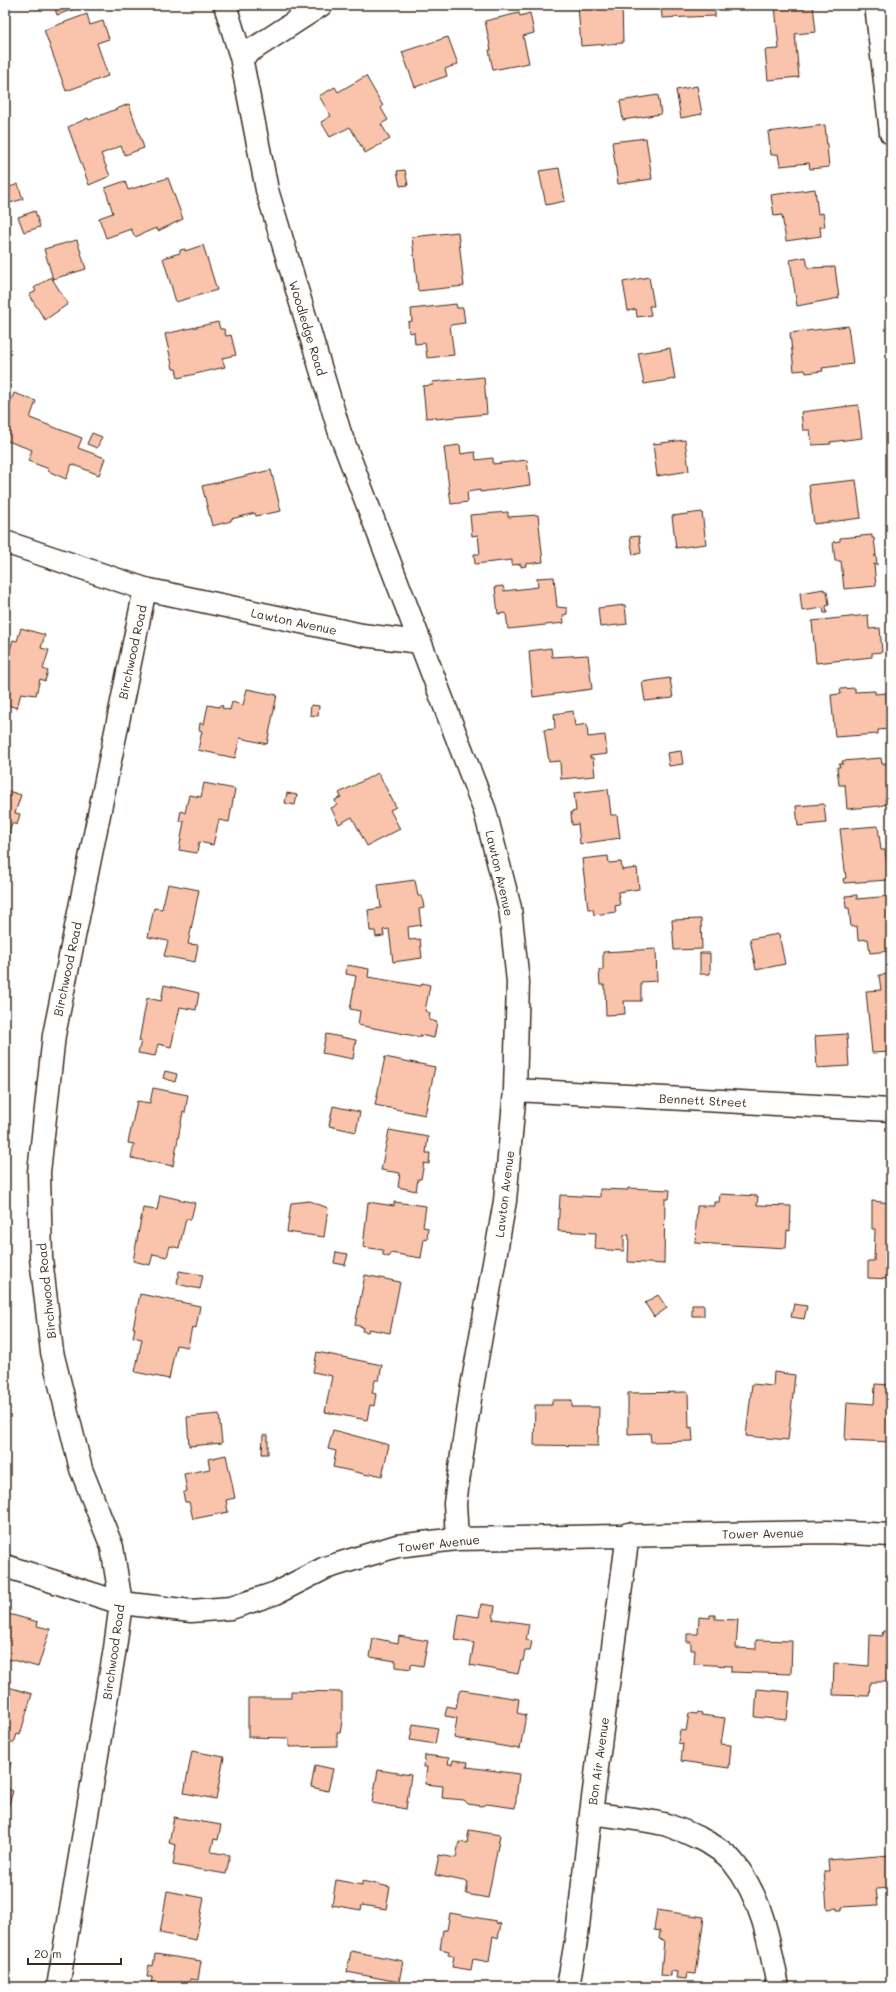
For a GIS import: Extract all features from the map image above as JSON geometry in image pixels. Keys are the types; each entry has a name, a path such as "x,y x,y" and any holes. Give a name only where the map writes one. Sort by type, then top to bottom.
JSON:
{"street":[{"name":"Woodledge Road","path":"225,5 241,57 267,190 335,418 420,642"},
{"path":"241,57 321,5"},
{"path":"876,5 891,133"},
{"name":"Lawton Avenue","path":"5,542 145,589 362,635 420,642 485,811 510,908 518,982 515,1090 505,1201 471,1392 455,1503 457,1539"},
{"name":"Birchwood Road","path":"58,1987 115,1648 121,1602 112,1547 81,1469 52,1352 42,1258 39,1172 54,1035 145,589"},
{"name":"Bennett Street","path":"515,1090 891,1110"},
{"name":"Tower Avenue","path":"5,1566 121,1602 191,1611 231,1608 276,1593 325,1568 390,1548 457,1539 628,1534 828,1532 891,1535"},
{"name":"Bon Air Avenue","path":"568,1987 577,1935 591,1813 628,1534"},
{"path":"591,1813 666,1825 701,1838 732,1860 754,1893 769,1942 778,1987"}],"building":[{"path":"54,5 72,5 74,9 57,15"},
{"path":"578,5 622,5 623,43 581,46"},
{"path":"661,5 715,5 715,16 662,18"},
{"path":"775,5 813,5 816,32 795,34 799,77 768,80 765,50 779,49"},
{"path":"519,13 520,16 530,13 534,33 523,36 529,63 493,70 489,50 491,50 485,21"},
{"path":"87,14 90,25 103,21 109,39 97,43 108,76 66,91 44,30"},
{"path":"448,37 458,64 445,69 447,76 415,87 402,52"},
{"path":"366,76 383,106 381,108 388,120 381,124 390,139 365,153 350,127 330,137 321,122 331,116 319,96 335,87 338,92"},
{"path":"697,86 702,114 681,118 676,90"},
{"path":"658,95 661,114 623,120 620,101"},
{"path":"129,104 144,148 125,155 121,146 101,154 110,176 89,185 68,127 88,118 89,120"},
{"path":"825,125 829,167 810,169 809,163 780,166 778,154 771,155 768,132"},
{"path":"646,138 652,179 618,184 612,142"},
{"path":"559,168 565,201 546,205 539,171"},
{"path":"405,170 408,185 400,186 397,171"},
{"path":"168,178 183,219 158,231 156,228 135,237 131,229 106,238 99,218 113,213 105,188 125,181 128,190"},
{"path":"18,184 23,199 10,203 5,189"},
{"path":"815,189 818,214 823,213 825,227 820,227 821,236 786,241 782,215 774,216 771,195"},
{"path":"35,211 40,227 24,232 18,217"},
{"path":"458,232 464,286 418,291 412,237"},
{"path":"77,240 86,269 53,279 44,249"},
{"path":"203,245 217,290 176,302 163,258 180,253 180,250 185,249 185,251"},
{"path":"806,257 808,268 835,267 839,298 797,306 790,260"},
{"path":"51,277 68,304 45,320 29,295 36,291 34,288"},
{"path":"649,277 654,306 649,306 651,315 637,317 636,309 628,311 623,282"},
{"path":"456,304 457,308 463,308 465,323 450,325 454,355 427,358 425,343 415,344 414,332 409,333 408,322 412,321 411,309"},
{"path":"218,322 220,329 224,329 226,336 231,335 236,355 222,358 225,367 178,378 176,369 173,369 165,334"},
{"path":"848,326 853,364 822,368 823,371 806,373 805,370 794,371 790,333"},
{"path":"670,348 675,379 644,384 638,353"},
{"path":"484,377 487,414 436,419 436,417 426,418 423,386 433,385 432,382"},
{"path":"14,393 36,401 30,418 82,438 78,448 105,458 99,475 72,464 66,479 48,471 49,469 28,461 32,450 5,440 5,408 8,409"},
{"path":"858,405 862,438 830,442 831,444 812,445 810,430 803,430 801,412"},
{"path":"92,433 102,437 97,448 87,444"},
{"path":"685,440 689,471 657,476 653,444"},
{"path":"460,445 461,454 475,452 476,460 493,458 493,464 527,460 530,485 480,492 480,490 467,492 468,502 451,504 444,447"},
{"path":"271,470 281,511 256,516 255,513 231,519 231,521 212,526 202,486"},
{"path":"856,480 861,518 814,524 809,485"},
{"path":"508,512 508,517 538,515 543,562 525,564 526,566 521,567 521,564 512,565 512,560 475,564 474,554 480,554 478,535 472,536 470,515"},
{"path":"702,512 706,544 676,548 672,516"},
{"path":"872,535 872,538 874,538 877,565 874,564 876,586 844,589 841,561 835,561 833,542 840,541 840,538"},
{"path":"639,536 641,553 633,555 630,537"},
{"path":"554,577 557,607 567,608 567,614 563,615 564,623 508,629 506,613 498,614 495,587 503,586 504,591 538,587 537,578"},
{"path":"824,589 824,591 827,591 829,605 826,606 827,613 824,613 823,608 802,611 800,593"},
{"path":"625,605 627,624 600,627 598,608"},
{"path":"868,615 869,629 880,628 882,652 872,653 872,657 816,663 812,621"},
{"path":"21,628 45,635 41,648 49,650 43,669 48,671 45,681 40,679 36,695 21,693 17,708 5,704 5,667 13,640 17,641"},
{"path":"551,648 552,657 588,655 592,689 533,697 529,651"},
{"path":"670,678 673,698 645,701 642,682"},
{"path":"855,688 855,692 875,691 875,694 886,693 889,729 878,730 878,734 835,737 831,695 841,694 840,689"},
{"path":"247,689 277,695 267,744 240,738 235,758 198,750 202,731 199,730 200,723 204,724 208,705 219,707 220,705 223,706 222,708 230,710 232,702 243,705"},
{"path":"311,705 319,706 318,716 310,715"},
{"path":"573,711 575,726 587,724 588,737 605,735 607,754 590,756 590,758 593,758 595,776 561,779 560,761 549,762 544,730 555,729 554,714"},
{"path":"681,751 683,764 669,766 667,753"},
{"path":"881,758 882,764 891,763 891,799 885,799 886,804 880,806 847,809 845,785 839,785 837,767 840,767 839,764 843,764 842,761"},
{"path":"378,773 396,807 390,810 400,829 367,846 352,817 339,824 331,808 337,805 335,800 341,797 339,793"},
{"path":"204,783 235,789 229,822 219,820 213,845 199,842 197,853 179,850 184,821 179,821 181,811 185,813 189,795 201,797"},
{"path":"608,789 611,815 617,815 620,838 580,844 578,824 572,825 571,812 576,811 574,793"},
{"path":"5,790 21,795 15,813 20,814 17,825 12,823 7,840 5,839"},
{"path":"287,793 297,795 295,805 285,803"},
{"path":"824,804 826,823 798,826 796,806"},
{"path":"878,826 881,850 885,850 889,880 844,883 843,879 846,878 840,829"},
{"path":"608,856 609,863 621,862 622,870 637,868 639,889 618,892 620,905 615,906 616,912 594,915 593,909 588,909 582,859"},
{"path":"415,880 418,896 422,896 424,908 419,909 421,925 408,927 409,940 420,939 422,958 393,962 389,929 383,930 384,936 376,937 375,931 370,931 368,910 381,908 378,885"},
{"path":"168,884 199,890 188,944 198,945 195,962 164,956 168,941 148,937 154,908 162,909"},
{"path":"857,895 857,899 891,896 891,937 889,937 890,951 870,953 868,939 858,940 857,926 851,927 849,908 846,908 845,896"},
{"path":"701,919 702,949 674,950 672,920"},
{"path":"779,934 785,964 756,970 750,939"},
{"path":"656,949 657,981 641,982 641,1001 624,1001 625,1014 606,1015 605,989 604,985 600,985 599,970 603,970 603,952"},
{"path":"700,953 710,953 710,974 700,974"},
{"path":"347,965 369,969 368,977 421,986 422,983 430,985 425,1011 430,1013 429,1020 437,1022 434,1038 420,1035 420,1037 358,1025 360,1011 350,1009 356,976 346,974"},
{"path":"891,974 891,1052 872,1053 866,991 881,990 879,975"},
{"path":"164,985 199,993 196,1010 180,1007 171,1047 158,1044 155,1056 138,1053 147,998 161,1001"},
{"path":"326,1034 356,1040 353,1059 322,1053"},
{"path":"847,1034 849,1066 817,1068 815,1036"},
{"path":"385,1057 435,1067 425,1115 375,1105"},
{"path":"165,1071 177,1074 175,1082 163,1078"},
{"path":"153,1088 188,1095 185,1113 183,1112 173,1166 131,1158 134,1144 128,1143 137,1101 150,1103"},
{"path":"333,1106 360,1112 356,1132 329,1126"},
{"path":"389,1130 428,1137 426,1153 430,1153 429,1164 424,1163 421,1179 418,1179 416,1191 398,1187 400,1173 381,1170"},
{"path":"628,1188 670,1190 669,1199 665,1199 664,1264 628,1262 629,1235 624,1235 624,1251 595,1249 596,1233 558,1231 560,1195 600,1197 600,1189 628,1190"},
{"path":"720,1194 758,1196 757,1205 791,1206 790,1231 787,1230 786,1248 695,1243 697,1206 714,1206 714,1202 719,1202"},
{"path":"160,1195 195,1203 191,1219 186,1219 179,1248 170,1246 167,1257 153,1254 150,1265 133,1261 143,1208 157,1210"},
{"path":"310,1201 328,1208 324,1237 287,1232 291,1203"},
{"path":"872,1201 891,1203 891,1279 868,1278 868,1261 874,1261 875,1229 872,1229"},
{"path":"368,1202 394,1206 394,1202 426,1206 423,1227 428,1228 427,1240 424,1239 421,1258 390,1253 389,1257 383,1255 383,1250 363,1247"},
{"path":"336,1252 348,1254 345,1265 334,1263"},
{"path":"179,1271 203,1275 200,1289 177,1284"},
{"path":"365,1275 400,1282 390,1333 369,1329 368,1332 362,1331 363,1327 355,1325"},
{"path":"140,1294 200,1306 196,1328 192,1327 188,1347 176,1345 169,1379 135,1372 142,1339 133,1337 135,1328 133,1328"},
{"path":"658,1295 667,1308 654,1317 645,1303"},
{"path":"794,1304 807,1306 804,1319 791,1317"},
{"path":"692,1305 704,1305 704,1316 692,1316"},
{"path":"317,1352 382,1365 379,1380 375,1380 372,1393 376,1394 374,1406 370,1405 367,1420 325,1412 332,1376 313,1372"},
{"path":"774,1372 795,1375 788,1440 746,1436 752,1384 773,1386"},
{"path":"875,1384 891,1385 891,1442 845,1440 847,1402 874,1404"},
{"path":"688,1392 689,1428 692,1427 693,1441 651,1442 650,1433 628,1434 628,1393"},
{"path":"552,1400 572,1400 572,1407 599,1407 598,1446 534,1445 535,1405 552,1405"},
{"path":"219,1414 222,1443 189,1446 187,1417"},
{"path":"333,1430 389,1445 382,1476 370,1473 369,1475 333,1467 336,1451 328,1449"},
{"path":"263,1435 268,1435 268,1454 262,1454"},
{"path":"226,1455 235,1498 226,1500 228,1512 193,1519 189,1502 185,1502 183,1493 187,1491 184,1474 210,1469 208,1459"},
{"path":"481,1604 495,1606 493,1620 495,1619 529,1624 526,1640 532,1641 530,1651 525,1651 518,1674 470,1665 474,1643 455,1640 459,1614 479,1617"},
{"path":"5,1613 38,1622 37,1626 50,1629 38,1667 5,1658"},
{"path":"710,1615 715,1615 715,1619 738,1620 736,1648 756,1649 756,1640 792,1641 791,1674 731,1672 731,1666 694,1664 695,1650 691,1650 691,1642 687,1642 687,1634 698,1634 699,1617 710,1618"},
{"path":"883,1631 891,1631 891,1674 887,1674 887,1682 870,1682 869,1696 833,1695 834,1663 869,1666 870,1635 882,1636"},
{"path":"399,1636 428,1641 423,1666 411,1664 411,1669 396,1667 396,1661 370,1657 373,1638 398,1643"},
{"path":"5,1686 32,1694 20,1735 17,1734 14,1743 5,1740"},
{"path":"757,1689 790,1692 787,1720 755,1717"},
{"path":"462,1690 519,1699 517,1713 526,1715 520,1749 454,1738 457,1718 445,1716 447,1706 456,1708 459,1692"},
{"path":"291,1691 342,1692 342,1721 340,1732 337,1732 337,1746 289,1747 289,1738 248,1737 248,1698 291,1698"},
{"path":"698,1712 702,1713 701,1715 725,1718 721,1744 731,1745 729,1768 681,1761 683,1744 678,1743 680,1730 686,1731 689,1713 697,1714"},
{"path":"413,1724 438,1728 435,1744 410,1740"},
{"path":"192,1751 224,1757 216,1799 184,1793"},
{"path":"425,1755 449,1758 448,1764 452,1764 453,1760 468,1762 467,1767 519,1774 515,1808 487,1804 481,1806 468,1804 464,1800 442,1798 443,1786 425,1784 427,1767 424,1767"},
{"path":"5,1760 11,1762 5,1782"},
{"path":"315,1765 333,1769 328,1791 311,1787"},
{"path":"378,1770 411,1775 406,1809 372,1803"},
{"path":"5,1788 13,1791 8,1807 5,1806"},
{"path":"174,1817 221,1825 218,1840 214,1839 211,1852 230,1855 226,1874 173,1865 176,1845 169,1843"},
{"path":"469,1830 500,1835 488,1898 466,1894 468,1882 435,1875 439,1855 456,1858 459,1842 467,1843"},
{"path":"891,1855 891,1888 876,1889 878,1905 842,1907 842,1910 837,1910 837,1908 827,1909 824,1871 829,1871 828,1860"},
{"path":"336,1880 362,1885 362,1881 390,1887 386,1909 362,1905 361,1910 332,1905"},
{"path":"167,1891 204,1898 196,1940 160,1933"},
{"path":"657,1910 704,1917 696,1974 687,1973 686,1979 676,1978 677,1972 671,1971 671,1976 661,1975 664,1940 659,1939 660,1931 654,1930"},
{"path":"450,1913 496,1921 496,1923 501,1924 498,1938 493,1936 489,1962 473,1959 471,1970 452,1967 454,1956 448,1955 449,1951 440,1949 443,1930 447,1930"},
{"path":"351,1951 403,1961 399,1982 347,1972"},
{"path":"155,1954 201,1961 198,1980 190,1979 188,1987 151,1987 152,1977 147,1977 149,1965 153,1966"},
{"path":"435,1983 469,1987 435,1987"}]}
